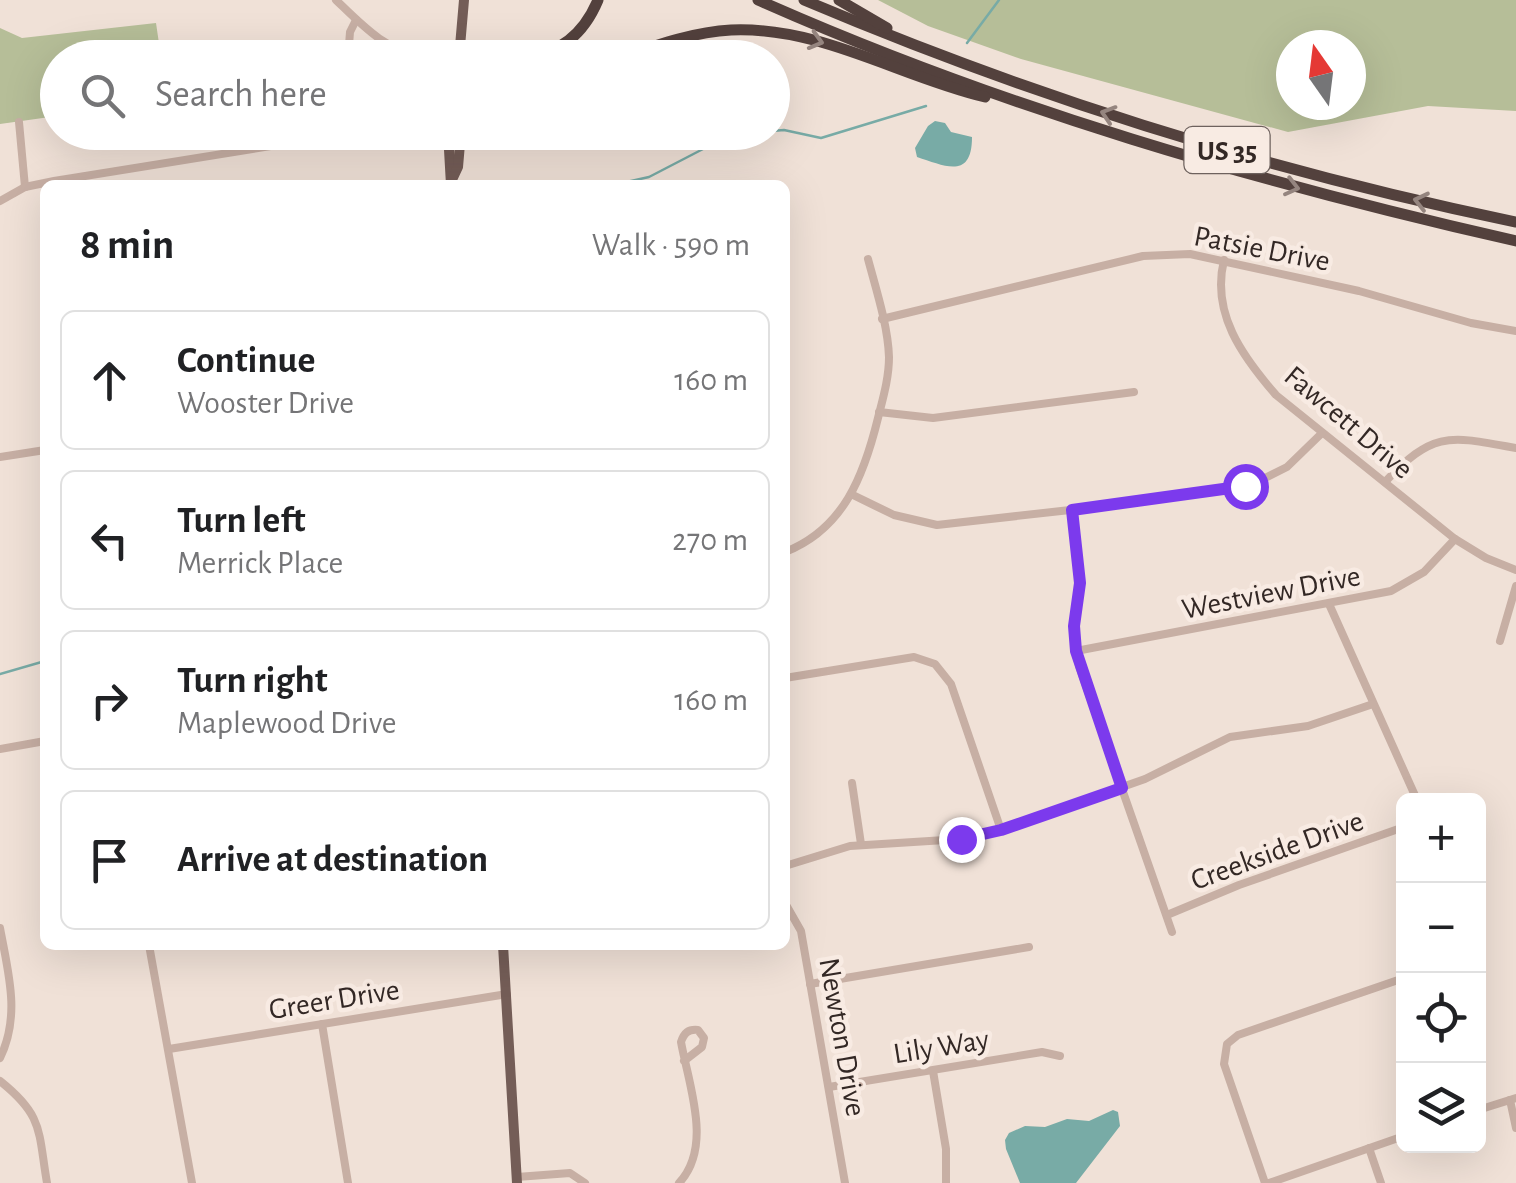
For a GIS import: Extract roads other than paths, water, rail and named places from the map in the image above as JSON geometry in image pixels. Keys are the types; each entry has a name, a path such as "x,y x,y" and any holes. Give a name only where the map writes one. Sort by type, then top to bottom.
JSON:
{"highway":[{"path":"566,40 588,24 598,0"},
{"name":"US 35","path":"758,0 896,58 1032,107 1275,183 1516,240"},
{"name":"US 35","path":"804,0 944,57 1103,112 1350,184 1516,222"},
{"path":"839,0 944,57"},
{"path":"681,40 730,30 811,38 966,92 1032,107"}],"main road":[{"path":"461,40 464,0"},
{"path":"447,150 450,180"},
{"path":"453,180 459,150"},
{"path":"503,950 517,1180"}],"street":[{"path":"336,0 382,40"},
{"path":"349,40 356,20"},
{"path":"19,122 25,187"},
{"path":"67,180 247,150"},
{"path":"0,201 25,187 40,184"},
{"name":"Patsie Drive","path":"882,319 1143,256 1190,254 1360,291 1471,323 1516,331"},
{"path":"790,549 822,530 852,495 867,461 889,358 868,258"},
{"name":"Fawcett Drive","path":"1224,260 1219,286 1228,325 1276,395 1456,539 1486,558 1516,570"},
{"path":"880,412 933,418 1134,392"},
{"path":"852,495 894,515 936,525 1072,510 1253,484 1286,467 1322,432"},
{"path":"1385,482 1407,458 1436,442 1464,440 1516,448"},
{"path":"0,457 40,451"},
{"path":"1072,510 1080,583 1074,626 1076,651 1172,932"},
{"name":"Westview Drive","path":"1076,651 1397,588 1424,572 1456,539"},
{"path":"1500,641 1516,586"},
{"path":"1329,604 1414,793"},
{"path":"790,677 908,658 935,664 950,684 1001,830"},
{"path":"790,864 861,844 961,839 1001,830 1122,788 1230,737 1308,726 1373,704"},
{"path":"0,749 40,742"},
{"path":"852,783 861,844"},
{"name":"Creekside Drive","path":"1167,916 1239,885 1396,831"},
{"name":"Newton Drive","path":"790,912 801,931 846,1183"},
{"path":"0,930 13,1011 0,1058"},
{"path":"810,984 1029,947"},
{"path":"150,950 192,1183"},
{"path":"1396,981 1238,1035 1225,1048 1224,1064 1267,1183 1396,1139"},
{"name":"Greer Drive","path":"169,1049 507,994"},
{"path":"322,1024 348,1183"},
{"name":"Lily Way","path":"829,1087 1042,1052 1060,1056"},
{"path":"678,1183 690,1169 698,1140 684,1061"},
{"path":"933,1071 946,1149 946,1183"},
{"path":"0,1081 32,1112 47,1183"},
{"path":"1486,1107 1513,1099 1516,1128"},
{"path":"1369,1148 1382,1183"},
{"path":"544,1183 562,1174"},
{"path":"517,1180 562,1174 578,1176 586,1183"}],"water":[{"path":"935,121 945,123 951,132 972,137 971,151 962,165 947,166 917,157 915,148"},
{"path":"1113,1110 1118,1112 1120,1126 1076,1183 1020,1183 1006,1149 1009,1133 1025,1126 1045,1127 1067,1119 1089,1121"}],"waterway":[{"path":"967,43 999,0"},
{"path":"790,131 821,138 926,106"},
{"path":"636,180 701,150"},
{"path":"0,674 40,662"}]}
